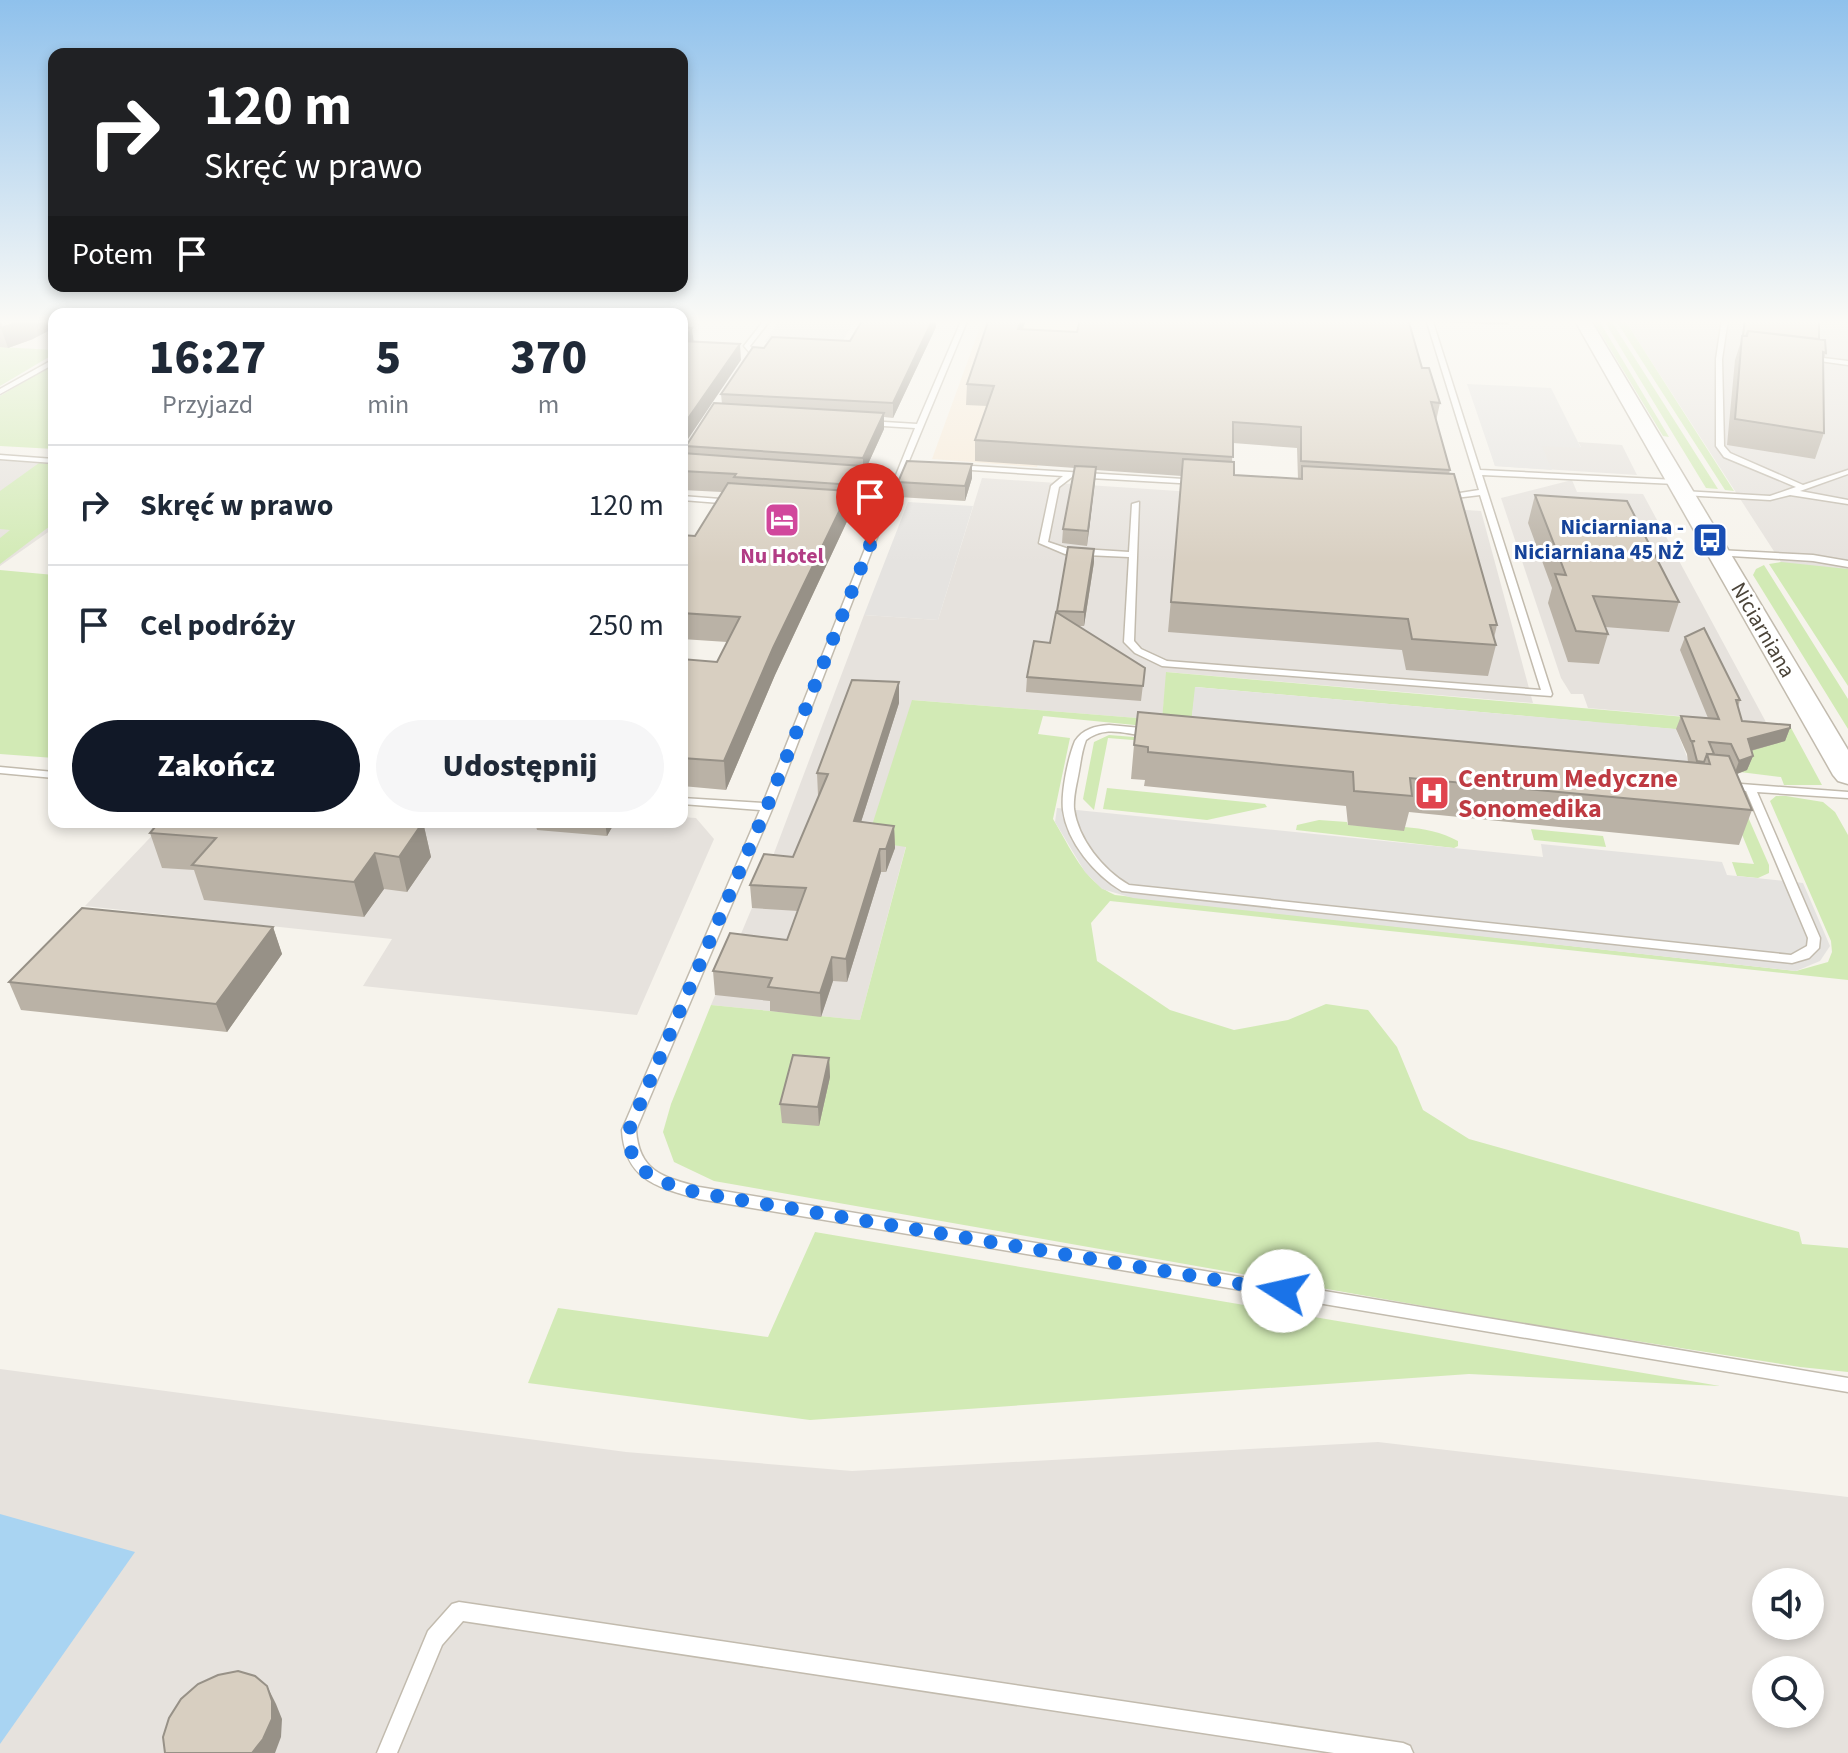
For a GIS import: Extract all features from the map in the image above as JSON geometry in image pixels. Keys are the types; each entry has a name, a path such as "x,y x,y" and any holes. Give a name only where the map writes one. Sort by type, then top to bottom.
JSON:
{"street":[{"name":"Niciarniana","path":"1629,401 1848,775"}],"lane":[{"path":"931,401 895,482 767,807 629,1130 628,1148 640,1168 665,1183 699,1193 1848,1385"},
{"path":"1136,504 1129,642 1138,651 1165,664 1547,694 1456,401"},
{"path":"1720,401 1720,446 1727,455 1802,487"},
{"path":"861,422 921,426"},
{"path":"0,457 48,461"},
{"path":"904,464 918,465"},
{"path":"947,467 1214,483"},
{"path":"1479,472 1770,498 1821,478 1848,472"},
{"path":"1072,474 1055,486 1043,543 1065,551 1133,555"},
{"path":"835,478 895,482"},
{"path":"1429,496 1483,492"},
{"path":"1789,492 1848,502"},
{"path":"688,498 744,503"},
{"path":"821,508 883,512"},
{"path":"1718,553 1813,558 1848,564"},
{"path":"1172,734 1098,729 1086,734 1079,742 1068,804 1070,818 1106,877 1126,888 1792,959 1813,948 1814,938 1750,788"},
{"path":"0,770 48,774"},
{"path":"1720,785 1848,795"},
{"path":"688,801 767,807"},
{"path":"387,1753 435,1638 459,1611 1403,1753"}],"shaded area":[{"path":"953,401 1056,401 1037,467 932,459"},
{"path":"1473,401 1557,401 1581,448 1542,446 1552,470 1495,466"},
{"path":"1677,401 1848,401 1848,669"},
{"path":"1578,442 1622,445 1637,475 1495,466 1488,443 1581,447"},
{"path":"0,460 48,464 48,532 0,566"},
{"path":"982,478 1481,511 1533,703 1167,672 1162,720 913,700 868,842 906,846 860,1020 711,1005 765,877 864,615 938,620"},
{"path":"1572,480 1577,492 1643,494 1767,724 1588,708 1583,694 1571,694 1561,678 1501,498"},
{"path":"908,502 973,506 938,620 864,615"},
{"path":"1195,687 1676,729 1700,790 1189,741"},
{"path":"1057,808 1543,857 1541,844 1722,862 1727,875 1803,883 1830,946 1820,961 1796,971 1133,898 1102,889 1085,872 1055,822"},
{"path":"688,817 696,818 714,839 637,1015 363,986 392,939 85,906 159,828 688,828"},
{"path":"0,1369 626,1452 852,1471 1378,1442 1848,1497 1848,1753 0,1753"}],"green space":[{"path":"0,401 48,401 48,449 0,446"},
{"path":"1642,401 1647,401 1669,437 1663,436"},
{"path":"1653,401 1662,401 1718,489 1706,488"},
{"path":"1668,401 1676,401 1734,491 1725,490"},
{"path":"39,463 48,464 48,528 0,564 0,538 10,530 0,529 0,491"},
{"path":"1781,562 1848,569 1848,686 1769,564"},
{"path":"1764,565 1848,699 1848,729 1753,575 1756,569"},
{"path":"0,570 48,574 48,758 0,754"},
{"path":"1166,672 1790,726 1822,785 1784,785 1781,777 1708,768 1696,731 1616,724 1597,734 1593,722 1196,687 1191,724 1155,727 1043,716 1038,734 1070,738 1053,819 1086,873 1115,895 1796,971 1828,962 1832,952 1831,941 1770,801 1776,796 1786,796 1823,802 1835,812 1848,835 1848,980 1110,901 1091,923 1097,961 1170,1010 1234,1030 1288,1020 1326,1004 1368,1010 1397,1047 1423,1110 1469,1139 1799,1232 1802,1244 1848,1248 1848,1372 1503,1320 714,1181 674,1162 663,1132 671,1104 711,1005 860,1020 906,847 867,841 912,700 1162,720"},
{"path":"1109,735 1146,738 1145,741 1108,738 1094,810 1083,799 1094,742"},
{"path":"1107,788 1265,804 1267,807 1207,820 1103,809"},
{"path":"1728,800 1741,801 1769,865 1769,873 1758,878 1737,876 1732,862 1754,864"},
{"path":"1319,820 1432,831 1458,841 1458,846 1296,830 1297,825"},
{"path":"1531,829 1603,836 1606,847 1534,840"},
{"path":"815,1232 1720,1386 1469,1374 810,1420 528,1383 558,1308 768,1337"}],"water":[{"path":"0,1514 135,1552 0,1744"}],"building":[{"path":"688,401 700,401 688,418"},
{"path":"851,401 894,401 893,403"},
{"path":"989,401 1439,401 1431,402 1450,470 1301,461 1301,427 1233,422 1233,457 975,440"},
{"path":"1737,401 1824,401 1824,433 1735,419"},
{"path":"714,403 884,413 863,458 688,446"},
{"path":"688,453 862,466 854,485 734,477 736,474 688,471"},
{"path":"1183,459 1234,462 1234,475 1302,479 1302,466 1454,474 1497,625 1490,625 1496,645 1412,639 1408,619 1171,602"},
{"path":"907,461 972,464 965,486 898,482"},
{"path":"1075,466 1096,467 1088,531 1063,529"},
{"path":"728,483 849,491 773,648 724,761 688,758 688,660 717,662 740,617 688,613 688,535 695,536"},
{"path":"1535,495 1627,501 1679,602 1593,596 1608,634 1576,631 1555,574 1566,575"},
{"path":"1068,547 1094,549 1084,612 1057,611"},
{"path":"1056,612 1145,668 1143,686 1027,677 1034,641 1050,643"},
{"path":"1704,628 1740,700 1736,700 1742,721 1790,725 1790,728 1748,739 1753,756 1739,761 1731,744 1709,742 1714,754 1707,754 1704,762 1697,761 1692,742 1695,741 1691,741 1681,716 1719,719 1685,637"},
{"path":"852,680 899,682 854,821 894,826 886,849 880,849 846,959 832,957 820,993 768,987 772,978 713,971 730,933 787,940 806,888 750,885 764,854 793,857 828,774 817,773"},
{"path":"1138,712 1710,764 1707,754 1729,756 1752,810 1410,778 1412,796 1354,791 1353,772 1148,752 1148,747 1134,745"},
{"path":"154,828 419,828 399,857 375,853 354,882 192,865 216,838 150,833"},
{"path":"82,908 273,927 216,1004 9,982"},
{"path":"793,1055 829,1058 818,1107 780,1104"},
{"path":"238,1671 255,1676 267,1686 272,1701 272,1719 252,1753 165,1753 163,1737 169,1718 181,1699 198,1684"}],"place":[{"name":"Nu Hotel","path":"782,520"},
{"name":"Niciarniana - Niciarniana 45 NŻ","path":"1710,540"},
{"name":"Centrum Medyczne Sonomedika","path":"1432,793"}],"route":[{"path":"870,545 767,807 629,1130 628,1148 640,1168 665,1183 699,1193 1283,1291"}]}
